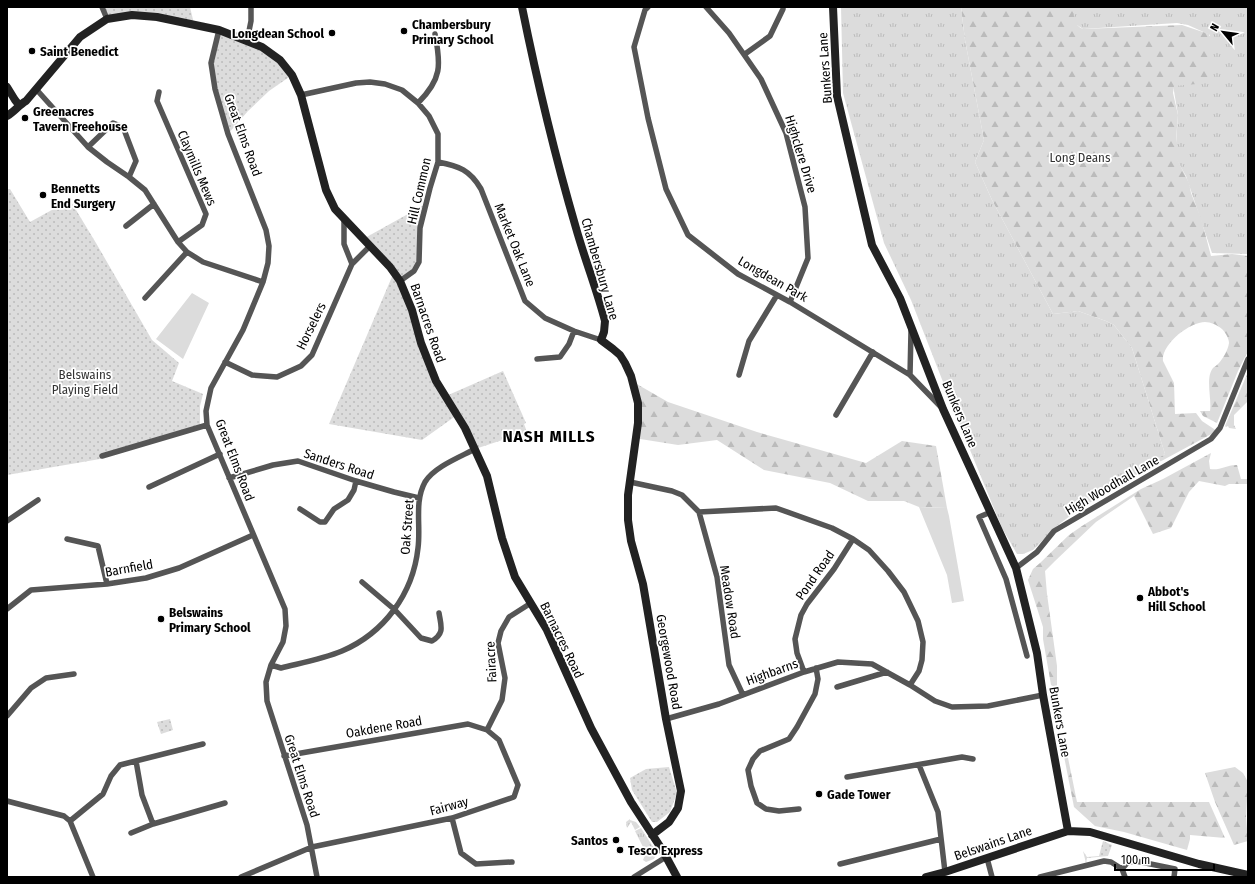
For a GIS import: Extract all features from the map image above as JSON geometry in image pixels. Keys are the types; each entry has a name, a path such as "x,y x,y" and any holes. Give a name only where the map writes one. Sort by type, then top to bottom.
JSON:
{"street":[{"path":"102,7 107,19"},
{"path":"247,41 251,21 251,7"},
{"name":"Chambersbury Lane","path":"522,7 532,58 550,131 576,227 605,321 604,332 601,340 620,355 625,363 631,376 638,403 637,430 630,482"},
{"name":"Longdean Park","path":"648,7 645,10 634,47 648,118 666,189 688,235 738,274 790,302 910,375 943,409"},
{"name":"Highclere Drive","path":"706,7 729,32 761,78 786,133 805,207 808,258 790,302"},
{"path":"745,54 770,36 783,9 782,7"},
{"name":"Bunkers Lane","path":"833,7 837,96 872,245 900,298 943,409 1016,568 1037,653 1043,695 1068,831"},
{"name":"Barnacres Road","path":"7,116 26,101 80,37 107,19 132,15 157,17 219,30 262,47 280,60 292,75 301,95 326,190 335,209 400,281 412,310 421,343 436,381 465,428 487,476 502,538 515,577 547,630 591,728 635,810 671,864 677,877"},
{"name":"Great Elms Road","path":"219,30 211,63 215,89 228,134 266,230 269,246 268,264 263,282 243,330 211,388 206,410 207,425 285,609 286,626 283,642 271,666 266,682 267,701 307,825 317,877"},
{"path":"418,103 435,83 439,66 439,53 435,34"},
{"name":"Hill Common","path":"301,95 356,83 370,82 385,84 402,90 418,103 429,116 438,134 438,162 420,228 419,262 414,271 400,281"},
{"path":"7,87 19,105"},
{"path":"36,89 88,147 145,190 178,242 187,252 203,262 263,282"},
{"name":"Claymills Mews","path":"159,92 157,101 206,214 202,225 178,242"},
{"path":"88,147 113,123 123,127 136,161 129,177"},
{"name":"Market Oak Lane","path":"438,162 459,167 468,172 475,179 481,189 525,301 545,318 601,340"},
{"path":"126,226 154,204"},
{"path":"344,220 344,244 352,264"},
{"name":"Horselers","path":"225,362 252,375 277,377 301,366 312,355 352,264 370,246"},
{"path":"145,298 187,252"},
{"path":"739,375 749,341 777,295"},
{"path":"910,375 912,326"},
{"path":"537,359 560,357 569,344 574,330"},
{"path":"836,415 873,352"},
{"name":"High Woodhall Lane","path":"1016,568 1037,552 1054,531 1211,439 1220,428 1248,359"},
{"path":"102,456 207,425"},
{"name":"Oak Street","path":"271,666 281,668 342,651 367,638 394,610 406,590 414,568 418,547 419,498 426,481 442,466 475,449"},
{"path":"149,487 220,454"},
{"name":"Sanders Road","path":"229,478 273,465 298,461 356,481 419,498"},
{"path":"300,509 320,522 325,522 334,509 348,500 354,490 356,481"},
{"path":"630,482 672,491 682,495 699,512 776,508 832,528 853,539 869,550 904,592 918,621 923,642 922,660 919,671 910,685 936,701 952,707 988,706 1043,695"},
{"name":"Georgewood Road","path":"630,482 628,508 629,532 643,584 666,719 681,791 678,808 670,822 652,835"},
{"path":"7,521 38,500"},
{"name":"Meadow Road","path":"699,512 717,577 729,665 743,695"},
{"path":"991,512 979,517 1006,579 1027,656"},
{"name":"Barnfield","path":"7,609 31,590 107,584 146,578 179,568 253,535"},
{"path":"67,539 98,546 107,584"},
{"name":"Pond Road","path":"804,672 797,653 795,639 801,615 807,604 834,569 853,539"},
{"path":"362,582 394,610 421,638 432,641 438,637 442,630 439,613"},
{"name":"Fairacre","path":"487,730 502,700 505,678 498,643 501,631 509,617 531,603"},
{"name":"Highbarns","path":"666,719 719,704 804,672 838,662 872,664 910,685"},
{"path":"799,809 779,811 766,809 757,803 751,786 748,770 753,759 760,751 788,739 797,727 815,694 818,679 816,668"},
{"path":"837,687 887,672"},
{"path":"7,716 31,688 46,678 74,674"},
{"name":"Oakdene Road","path":"284,756 468,724 487,730"},
{"name":"Fairway","path":"241,877 312,847 452,818 514,797 518,785 499,740 487,730"},
{"path":"70,821 103,794 111,776 120,765 204,744"},
{"path":"847,777 962,757 974,760"},
{"path":"136,761 142,795 153,824"},
{"path":"919,765 938,812 945,872"},
{"path":"7,801 64,816 70,821 93,877"},
{"path":"131,833 153,824 225,803"},
{"path":"452,818 461,853 476,864 512,862"},
{"path":"1068,831 1090,832 1199,864 1248,875"},
{"name":"Belswains Lane","path":"926,877 1068,831"},
{"path":"840,864 941,839"},
{"path":"634,877 666,858"},
{"path":"987,858 992,877"},
{"path":"1122,869 1128,862 1136,860 1175,869 1174,877"},
{"path":"1040,877 1104,861 1111,862 1122,869 1125,877"}],"green space":[{"path":"102,7 190,7 195,28 157,17 107,19"},
{"path":"841,7 961,7 965,40 984,140 975,162 992,200 1053,314 1078,311 1106,321 1114,325 1132,348 1165,454 1129,475 1128,479 1078,510 1058,525 1033,550 1023,554 1017,554 1002,528 911,300 884,243 843,93"},
{"name":"Long Deans","path":"961,7 1072,7 1076,23 1083,29 1182,25 1209,34 1211,55 1208,83 1174,86 1173,93 1178,115 1176,140 1177,159 1189,183 1191,193 1201,218 1211,256 1232,254 1248,256 1248,351 1238,371 1217,423 1203,416 1200,411 1210,411 1209,377 1213,368 1220,362 1226,351 1229,343 1227,335 1218,326 1205,322 1192,326 1171,341 1164,354 1163,361 1174,383 1175,414 1196,413 1202,421 1217,431 1128,479 1129,475 1165,454 1132,348 1114,325 1106,321 1078,311 1053,314 992,200 975,162 984,140 965,40"},
{"path":"1071,7 1248,7 1248,254 1212,253 1186,176 1175,157 1178,115 1173,85 1210,35 1188,25 1177,23 1083,29 1074,23"},
{"path":"219,30 262,47 292,75 269,91 248,111 228,134 211,63"},
{"name":"Belswains Playing Field","path":"7,189 10,189 30,222 70,200 152,340 179,363 172,381 203,394 200,406 200,425 100,459 7,475"},
{"path":"426,204 420,228 419,262 400,281 446,396 503,371 526,423 524,424 527,432 475,449 457,415 422,440 329,424 394,272 363,239"},
{"path":"192,293 209,303 183,359 156,339"},
{"path":"1248,372 1248,401 1234,415 1234,425 1236,429 1229,428 1228,426 1226,427 1225,426"},
{"path":"635,383 668,402 757,432 866,463 902,441 936,446 947,508 919,507 904,501 868,501 830,483 764,470 717,440 678,445 634,438"},
{"path":"1211,453 1209,461 1210,469 1237,465 1241,479 1248,479 1248,484 1229,484 1225,486 1199,481 1189,492 1171,528 1153,534 1134,496 1096,522 1045,571 1057,666 1057,689 1051,685 1043,639 1043,627 1028,580 1033,569 1069,535 1082,526 1141,489"},
{"path":"919,507 947,508 964,601 952,603 947,575"},
{"path":"170,719 173,730 161,734 157,722"},
{"path":"1061,741 1064,743 1066,748 1077,802 1209,802 1225,838 1190,835 1187,850 1124,832 1095,826 1074,807"},
{"path":"669,767 677,793 670,812 657,822 652,822 632,790 630,778 646,769"},
{"path":"1235,767 1243,773 1248,782 1246,817 1248,841 1234,845 1215,802 1205,773"},
{"path":"630,819 636,822 640,827 635,830 631,822 627,828 626,822"},
{"path":"641,828 657,853 654,859 646,862 643,860 646,853 635,831"},
{"path":"1103,841 1112,845 1108,856 1087,858 1086,863 1083,851 1087,857 1099,856"}],"place":[{"name":"Chambersbury Primary School","path":"404,31"},
{"name":"Longdean School","path":"332,33"},
{"name":"Saint Benedict","path":"32,51"},
{"name":"Greenacres Tavern Freehouse","path":"25,118"},
{"name":"Bennetts End Surgery","path":"43,195"},
{"name":"Abbot's Hill School","path":"1140,598"},
{"name":"Belswains Primary School","path":"161,619"},
{"name":"Gade Tower","path":"819,794"},
{"name":"Santos","path":"616,840"},
{"name":"Tesco Express","path":"620,850"}],"district":[{"name":"NASH MILLS","path":"549,436"}]}
